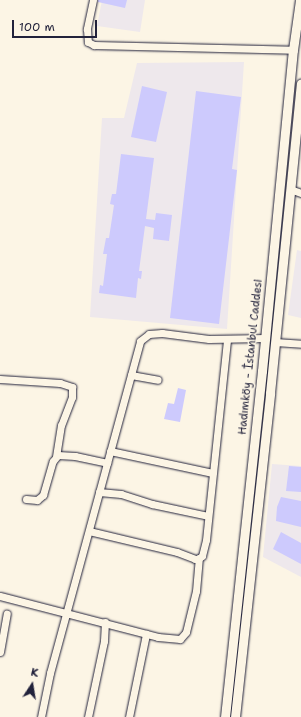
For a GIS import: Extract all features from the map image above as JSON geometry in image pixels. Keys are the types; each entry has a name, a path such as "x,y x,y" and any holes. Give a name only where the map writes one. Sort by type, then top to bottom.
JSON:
{"main road":[{"name":"Hadımköy - İstanbul Caddesi","path":"224,717 265,338 293,50 300,0"},
{"name":"Hadımköy - İstanbul Caddesi","path":"235,717 301,84"}],"street":[{"path":"93,0 87,29 88,42 94,45 293,50"},
{"path":"290,189 301,193"},
{"path":"42,717 50,673 140,341 149,334 162,333 209,339 265,338"},
{"path":"0,596 105,622 146,634 180,639 186,632 196,592 200,558 203,554 227,339"},
{"path":"275,342 301,344"},
{"path":"131,375 158,380"},
{"path":"0,379 60,383 72,387 72,397 61,426 56,456 53,459 43,495 37,500 26,499"},
{"path":"110,451 213,473"},
{"path":"56,456 60,454 75,456 107,463"},
{"path":"99,492 121,494 152,504 208,516"},
{"path":"89,531 177,552 194,559 200,558"},
{"path":"0,652 7,614"},
{"path":"88,717 104,641 105,622"},
{"path":"129,717 146,634"}],"shaded area":[{"path":"102,0 145,0 140,32 97,26"},
{"path":"244,62 227,329 90,317 102,118 124,118 137,63"},
{"path":"297,250 301,251 301,318 288,315"},
{"path":"272,464 301,466 301,577 263,557"}],"building":[{"path":"98,0 127,0 125,8 98,2"},
{"path":"142,86 167,92 156,142 131,137"},
{"path":"196,91 241,97 232,169 237,170 219,324 170,318"},
{"path":"121,154 154,158 146,219 155,220 156,213 172,215 169,241 153,239 154,228 145,226 139,271 142,271 141,279 138,278 136,298 99,293 100,285 103,286 107,254 103,254 106,238 109,238 114,205 110,204 112,194 116,194"},
{"path":"178,388 186,390 180,422 164,419 168,403 174,404"},
{"path":"289,466 301,467 301,492 286,491"},
{"path":"281,497 301,501 301,527 276,521 277,507"},
{"path":"281,532 301,543 301,564 273,549"}]}
